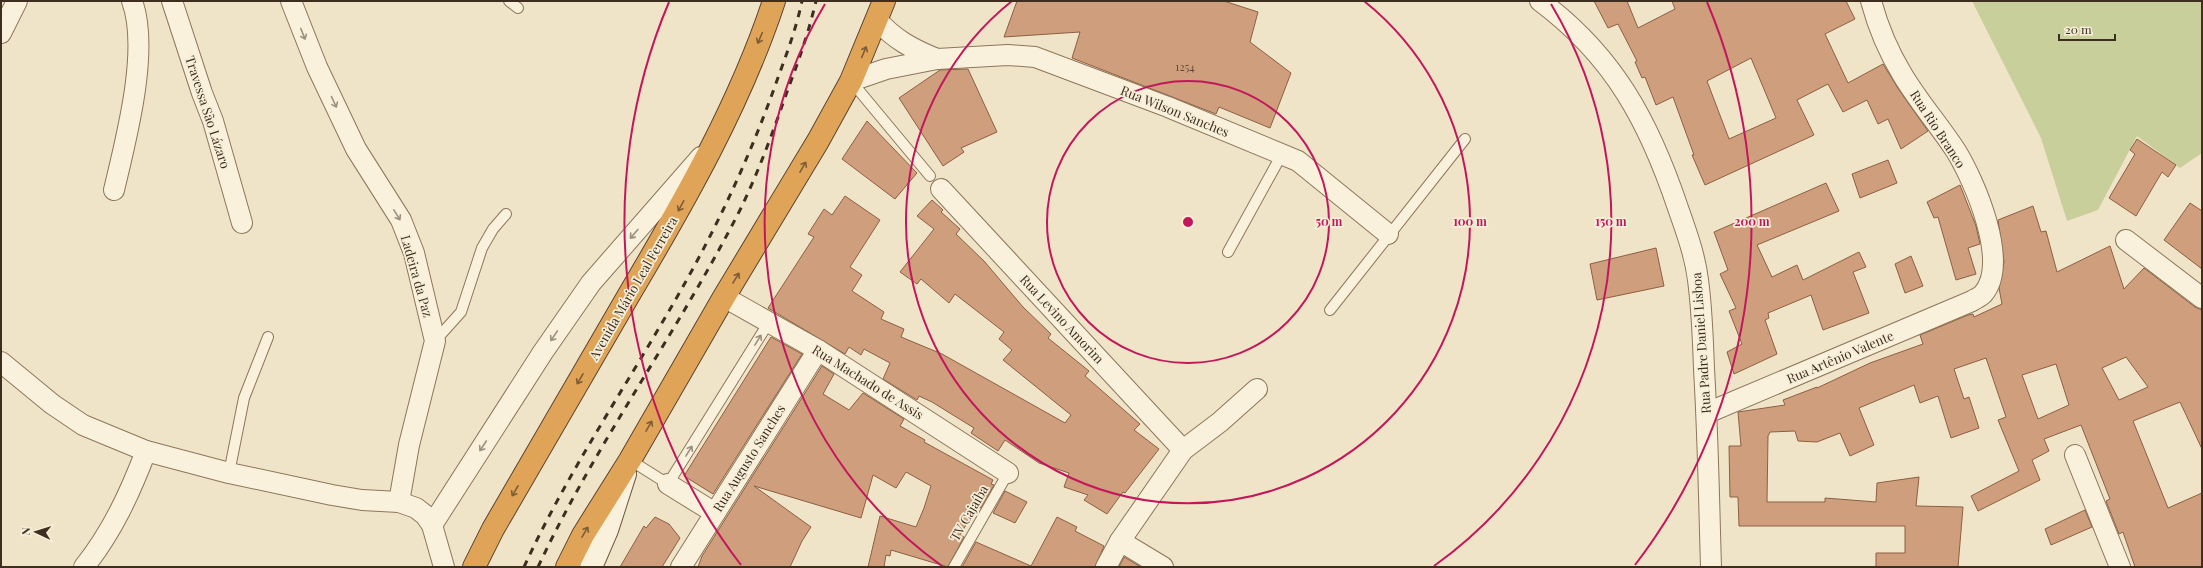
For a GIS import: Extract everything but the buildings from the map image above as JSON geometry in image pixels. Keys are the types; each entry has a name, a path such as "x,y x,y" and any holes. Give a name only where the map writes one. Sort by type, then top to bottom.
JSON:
{"highway":[{"name":"Avenida Mário Leal Ferreira","path":"474,567 493,529 676,214 714,142 741,84 774,1"},
{"path":"567,567 583,535 630,460 724,297 792,186 851,81 880,10"}],"main road":[{"path":"591,567 607,530 630,460"}],"street":[{"path":"1,33 17,1"},
{"path":"114,190 128,127 136,77 138,40 136,11 132,1"},
{"name":"Travessa São Lázaro","path":"172,1 202,93 213,121 242,223"},
{"name":"Ladeira da Paz","path":"291,1 317,67 356,149 401,220 414,254 435,341 409,445 399,502"},
{"name":"Rua Padre Daniel Lisboa","path":"1540,1 1576,30 1609,68 1629,98 1648,132 1668,178 1687,234 1698,278 1707,413 1711,567"},
{"name":"Rua Rio Branco","path":"1872,1 1886,44 1899,68 1956,152 1977,192 1988,228 1993,265 1989,282 1982,295 1972,301"},
{"name":"Rua Wilson Sanches","path":"880,10 898,41 911,49 937,59"},
{"name":"Rua Wilson Sanches","path":"851,81 886,70 937,59 1008,55 1035,57 1168,107 1298,161 1388,234"},
{"path":"432,525 543,352 591,283 714,142"},
{"name":"Rua Levino Amorim","path":"935,182 1183,450"},
{"path":"2126,240 2202,298"},
{"name":"Rua Machado de Assis","path":"724,297 818,350 1008,473"},
{"name":"Rua Artênio Valente","path":"1707,413 1972,301"},
{"name":"Rua Augusto Sanches","path":"681,567 818,350"},
{"path":"1,362 52,404 83,425 146,451 229,473 362,500 399,502 416,508 425,515 432,525 444,567"},
{"path":"1106,567 1120,541 1183,450 1220,422 1257,389"},
{"path":"84,567 114,524 129,496 146,451"},
{"path":"2074,455 2120,567"},
{"path":"668,484 715,513"},
{"path":"1120,541 1163,567"}],"lane":[{"path":"509,1 518,8"},
{"path":"851,81 935,182"},
{"path":"1330,310 1388,234 1465,139"},
{"path":"1228,252 1282,154"},
{"path":"435,341 461,312 482,248 493,229 506,214"},
{"path":"630,460 668,484 769,322"},
{"path":"229,473 244,398 268,336"},
{"name":"TV Cajaíba","path":"954,567 1008,473"}],"green space":[{"path":"1972,1 2202,1 2202,153 2180,168 2137,136 2098,210 2067,221 2041,138"}],"railway":[{"path":"524,567 541,531 579,461 681,290 708,241 755,138 790,44 802,1"},
{"path":"538,567 585,476 690,300 740,210 760,165 804,45 816,1"}]}
